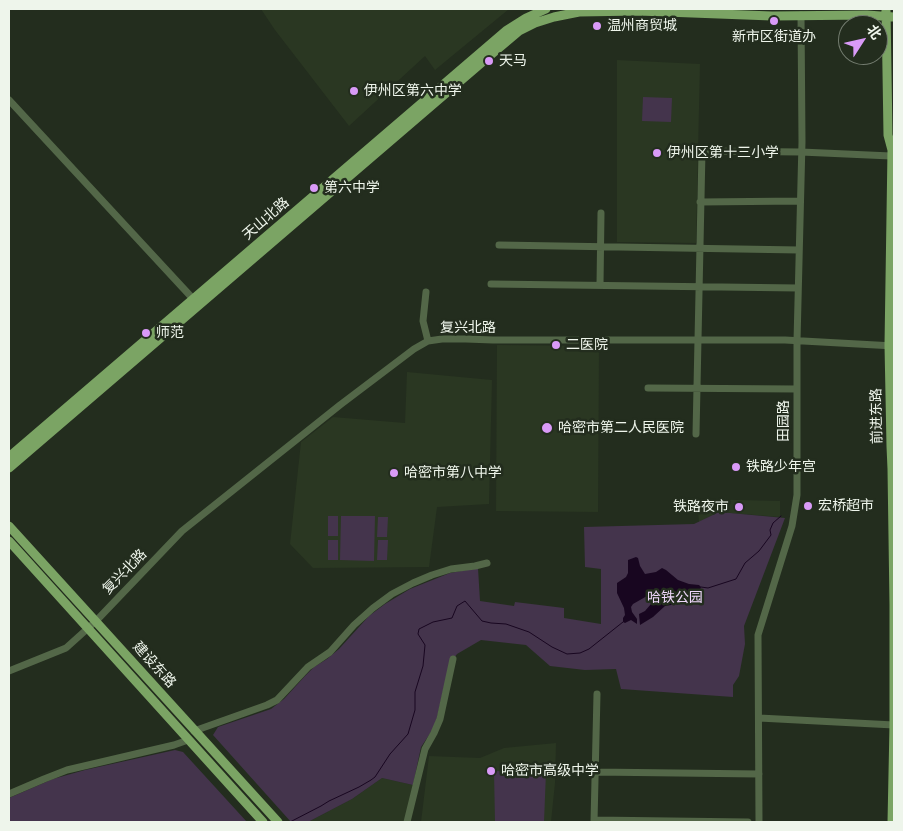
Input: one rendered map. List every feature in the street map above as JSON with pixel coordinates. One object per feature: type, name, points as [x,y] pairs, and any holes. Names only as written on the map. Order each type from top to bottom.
[{"type":"main road","name":"天山北路","points":[[9,457],[196,302],[506,30],[542,9]]},
{"type":"main road","points":[[9,468],[196,302],[519,31],[534,23],[554,16],[589,10],[772,16],[889,14]]},
{"type":"main road","name":"前进东路","points":[[889,14],[888,135],[892,153],[893,345],[891,446],[894,555],[892,822]]},
{"type":"main road","points":[[892,153],[894,140]]},
{"type":"main road","name":"建设东路","points":[[9,526],[278,822]]},
{"type":"main road","name":"建设东路","points":[[9,541],[263,822]]},
{"type":"street","name":"田园路","points":[[759,822],[758,636],[792,526],[796,503],[801,15]]},
{"type":"street","points":[[9,100],[196,302]]},
{"type":"street","points":[[696,434],[702,150],[892,153]]},
{"type":"street","points":[[700,202],[800,201]]},
{"type":"street","points":[[600,213],[600,285]]},
{"type":"street","points":[[499,246],[799,250]]},
{"type":"street","points":[[492,284],[798,288]]},
{"type":"street","points":[[426,292],[423,321],[428,341]]},
{"type":"street","name":"复兴北路","points":[[9,671],[66,648],[96,621],[182,531],[340,405],[414,349],[428,341],[442,339],[797,340],[893,345]]},
{"type":"street","points":[[648,388],[797,389]]},
{"type":"street","points":[[194,731],[268,706],[277,700],[308,667],[330,652],[366,614],[399,590],[432,575],[451,569],[487,563]]},
{"type":"street","points":[[408,822],[425,749],[440,719],[453,659]]},
{"type":"street","points":[[597,694],[594,821],[748,822]]},
{"type":"street","points":[[759,718],[894,725]]},
{"type":"street","points":[[9,794],[67,770],[188,740]]},
{"type":"street","points":[[595,772],[759,774]]},
{"type":"shaded area","name":"伊州区第六中学","points":[[261,9],[509,9],[435,70],[425,56],[349,126]]},
{"type":"shaded area","name":"伊州区第十三小学","points":[[617,60],[700,64],[696,243],[617,242]]},
{"type":"shaded area","name":"哈密市第二人民医院","points":[[497,345],[599,346],[598,512],[496,511]]},
{"type":"shaded area","name":"哈密市第八中学","points":[[407,372],[492,380],[489,504],[437,507],[429,567],[313,568],[290,544],[301,442],[333,417],[405,423]]},
{"type":"shaded area","name":"铁路夜市","points":[[697,499],[780,501],[780,517],[719,512],[699,522]]},
{"type":"shaded area","points":[[636,557],[645,574],[656,572],[662,568],[678,580],[699,585],[701,587],[700,590],[680,598],[671,605],[665,606],[640,625],[639,614],[645,611],[651,604],[651,598],[647,596],[631,607],[637,619],[637,624],[631,620],[623,622],[624,608],[617,593],[617,583],[626,577],[628,573],[628,560]]},
{"type":"shaded area","name":"哈密市高级中学","points":[[556,743],[555,783],[551,822],[421,822],[429,756],[480,758],[504,748]]},
{"type":"shaded area","points":[[382,778],[413,785],[405,822],[308,822],[352,799]]},
{"type":"green space","points":[[643,97],[672,98],[671,122],[642,121]]},
{"type":"green space","name":"哈铁公园","points":[[719,512],[785,518],[744,626],[745,644],[739,676],[733,685],[733,697],[621,689],[616,669],[585,670],[550,666],[526,645],[481,640],[457,654],[449,665],[437,718],[433,729],[421,747],[413,785],[382,778],[352,799],[308,822],[291,822],[213,735],[218,727],[271,709],[284,699],[314,667],[339,649],[369,616],[410,589],[450,573],[478,568],[480,601],[514,606],[515,602],[564,608],[564,618],[601,624],[601,569],[585,567],[584,527],[694,524]]},
{"type":"green space","points":[[328,516],[338,516],[338,536],[328,536]]},
{"type":"green space","points":[[341,516],[375,516],[374,561],[340,560]]},
{"type":"green space","points":[[378,517],[388,517],[387,537],[377,537]]},
{"type":"green space","points":[[328,540],[338,540],[338,560],[328,560]]},
{"type":"green space","points":[[378,540],[388,540],[387,560],[377,560]]},
{"type":"green space","points":[[175,750],[183,752],[247,822],[9,822],[9,798],[53,779]]},
{"type":"green space","points":[[494,771],[546,772],[544,822],[495,822]]},
{"type":"waterway","points":[[701,587],[708,588],[736,579],[745,563],[759,551],[771,535],[770,530],[773,523],[781,516]]},
{"type":"waterway","points":[[290,822],[375,777],[390,754],[408,734],[415,710],[415,692],[423,666],[425,645],[418,634],[419,629],[433,622],[452,618],[457,606],[465,601],[482,621],[506,624],[529,632],[567,654],[580,653],[589,649],[623,622]]},
{"type":"place","name":"新市区街道办","points":[[774,21]]},
{"type":"place","name":"温州商贸城","points":[[597,26]]},
{"type":"place","name":"天马","points":[[489,61]]},
{"type":"place","name":"伊州区第六中学","points":[[354,91]]},
{"type":"place","name":"伊州区第十三小学","points":[[657,153]]},
{"type":"place","name":"第六中学","points":[[314,188]]},
{"type":"place","name":"师范","points":[[146,333]]},
{"type":"place","name":"二医院","points":[[556,345]]},
{"type":"place","name":"哈密市第二人民医院","points":[[547,428]]},
{"type":"place","name":"铁路少年宫","points":[[736,467]]},
{"type":"place","name":"哈密市第八中学","points":[[394,473]]},
{"type":"place","name":"宏桥超市","points":[[808,506]]},
{"type":"place","name":"铁路夜市","points":[[739,507]]},
{"type":"place","name":"哈密市高级中学","points":[[491,771]]}]
